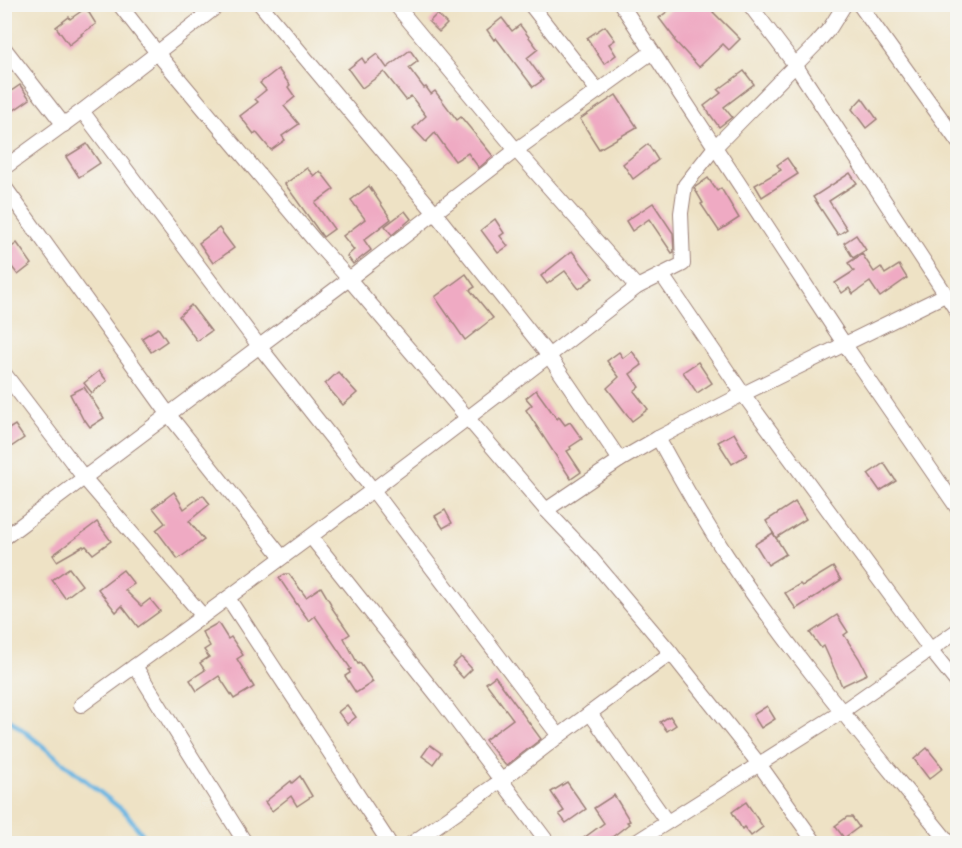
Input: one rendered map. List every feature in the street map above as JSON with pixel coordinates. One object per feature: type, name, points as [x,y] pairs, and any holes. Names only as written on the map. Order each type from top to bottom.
[{"type":"street","points":[[119,4],[314,240],[671,653],[759,764],[816,843]]},
{"type":"street","points":[[4,168],[158,54],[220,4]]},
{"type":"street","points":[[260,4],[435,213],[549,356],[620,460]]},
{"type":"street","points":[[395,4],[516,150],[637,286]]},
{"type":"street","points":[[530,4],[598,91]]},
{"type":"street","points":[[621,4],[845,345],[957,509]]},
{"type":"street","points":[[749,4],[796,66],[957,313]]},
{"type":"street","points":[[81,705],[311,537],[637,286],[683,264],[681,213],[685,185],[715,147],[796,66],[830,28],[845,4]]},
{"type":"street","points":[[859,4],[957,142]]},
{"type":"street","points":[[4,48],[64,125]]},
{"type":"street","points":[[4,538],[349,279],[516,150],[652,52]]},
{"type":"street","points":[[82,111],[259,346],[373,490],[560,736]]},
{"type":"street","points":[[4,186],[169,415],[282,557]]},
{"type":"street","points":[[662,275],[743,394],[957,684]]},
{"type":"street","points":[[546,510],[620,460],[658,438],[945,295]]},
{"type":"street","points":[[4,372],[85,478],[203,616]]},
{"type":"street","points":[[658,438],[700,514],[783,635],[950,843]]},
{"type":"street","points":[[311,537],[440,699],[549,843]]},
{"type":"street","points":[[228,598],[390,843]]},
{"type":"street","points":[[633,843],[843,711],[957,630]]},
{"type":"street","points":[[411,843],[502,780],[671,653]]},
{"type":"street","points":[[135,666],[246,843]]},
{"type":"street","points":[[590,713],[667,822]]},
{"type":"building","points":[[677,4],[723,4],[713,12],[740,39],[729,50],[723,44],[699,67],[674,40],[659,18]]},
{"type":"building","points":[[86,8],[96,24],[69,45],[56,27]]},
{"type":"building","points":[[437,14],[447,24],[439,32],[429,22]]},
{"type":"building","points":[[502,18],[512,31],[520,25],[538,49],[527,58],[543,80],[533,87],[496,38],[494,40],[487,30]]},
{"type":"building","points":[[605,26],[615,40],[609,44],[616,55],[604,64],[587,38]]},
{"type":"building","points":[[410,50],[418,61],[409,68],[424,88],[426,87],[431,94],[435,91],[457,120],[461,117],[493,156],[479,168],[468,153],[455,161],[435,133],[426,142],[413,128],[426,116],[411,96],[406,100],[384,72],[362,88],[348,69],[362,58],[365,63],[377,54],[387,68]]},
{"type":"building","points":[[278,69],[290,85],[288,87],[295,97],[284,106],[299,124],[282,136],[285,140],[271,150],[240,116],[258,102],[255,99],[266,90],[260,83]]},
{"type":"building","points":[[744,71],[754,84],[724,107],[732,117],[719,127],[704,106],[721,93],[718,90]]},
{"type":"building","points":[[20,85],[30,99],[4,117],[4,96]]},
{"type":"building","points":[[616,95],[637,127],[599,149],[580,119]]},
{"type":"building","points":[[862,98],[877,119],[866,128],[852,109]]},
{"type":"building","points":[[87,144],[100,163],[79,177],[66,157]]},
{"type":"building","points":[[648,144],[658,160],[633,179],[623,164]]},
{"type":"building","points":[[787,158],[798,174],[762,197],[755,185],[781,170],[777,165]]},
{"type":"building","points":[[307,168],[314,176],[320,171],[334,189],[315,203],[334,229],[323,237],[285,184]]},
{"type":"building","points":[[850,173],[857,183],[829,201],[847,229],[838,235],[813,197]]},
{"type":"building","points":[[708,178],[717,191],[721,188],[739,218],[719,231],[701,204],[703,203],[694,188]]},
{"type":"building","points":[[369,186],[391,219],[364,240],[371,250],[353,264],[347,256],[354,250],[343,236],[365,219],[351,200]]},
{"type":"building","points":[[653,203],[673,233],[674,252],[672,253],[649,219],[632,231],[626,221]]},
{"type":"building","points":[[405,211],[411,219],[392,235],[385,226]]},
{"type":"building","points":[[495,219],[504,233],[500,236],[508,246],[498,253],[481,230]]},
{"type":"building","points":[[219,228],[234,248],[213,263],[199,243]]},
{"type":"building","points":[[856,235],[866,250],[853,258],[844,243]]},
{"type":"building","points":[[17,243],[32,264],[18,275],[12,267],[4,273],[4,253]]},
{"type":"building","points":[[572,251],[593,278],[579,289],[565,271],[547,284],[541,276]]},
{"type":"building","points":[[862,254],[874,272],[881,267],[885,274],[899,265],[907,278],[880,297],[870,282],[853,294],[849,288],[842,293],[835,283],[854,271],[848,263]]},
{"type":"building","points":[[466,274],[475,287],[470,290],[493,318],[465,340],[435,297]]},
{"type":"building","points":[[191,305],[211,331],[197,341],[179,316]]},
{"type":"building","points":[[158,328],[167,341],[151,352],[142,338]]},
{"type":"building","points":[[632,351],[642,365],[630,374],[639,387],[634,391],[648,409],[632,421],[607,388],[619,377],[607,361],[619,352],[623,358]]},
{"type":"building","points":[[698,362],[712,383],[697,393],[683,372]]},
{"type":"building","points":[[99,371],[107,381],[92,393],[84,383]]},
{"type":"building","points":[[338,372],[357,393],[343,405],[325,384]]},
{"type":"building","points":[[84,387],[104,418],[90,427],[84,421],[70,394]]},
{"type":"building","points":[[536,390],[557,419],[559,417],[565,425],[570,422],[582,439],[567,451],[581,472],[571,479],[526,410],[532,405],[526,398]]},
{"type":"building","points":[[15,425],[24,438],[11,447],[4,437],[4,432]]},
{"type":"building","points":[[734,433],[747,455],[732,464],[718,442]]},
{"type":"building","points":[[884,463],[896,481],[880,491],[868,474]]},
{"type":"building","points":[[174,492],[184,509],[203,495],[210,504],[189,521],[204,540],[178,559],[156,530],[165,523],[153,508]]},
{"type":"building","points":[[795,502],[806,519],[776,538],[766,521]]},
{"type":"building","points":[[445,510],[452,523],[443,528],[435,516]]},
{"type":"building","points":[[97,522],[111,541],[93,554],[86,546],[83,546],[57,561],[53,555]]},
{"type":"building","points":[[773,533],[786,554],[768,565],[755,544]]},
{"type":"building","points":[[833,567],[841,580],[796,609],[785,593],[800,584],[802,586]]},
{"type":"building","points":[[69,568],[82,585],[65,598],[52,580]]},
{"type":"building","points":[[123,570],[134,584],[125,590],[141,606],[150,599],[160,611],[138,627],[122,606],[116,612],[98,589]]},
{"type":"building","points":[[289,574],[306,597],[321,587],[350,634],[344,638],[358,664],[360,663],[373,682],[356,693],[345,676],[350,673],[351,669],[315,616],[309,621],[296,603],[279,578]]},
{"type":"building","points":[[837,615],[848,632],[844,635],[867,674],[842,686],[824,646],[821,648],[810,633]]},
{"type":"building","points":[[218,623],[228,639],[231,637],[243,655],[237,659],[254,687],[234,699],[219,676],[197,691],[190,680],[205,670],[200,663],[209,657],[204,650],[210,646],[202,632]]},
{"type":"building","points":[[461,657],[472,669],[463,678],[452,666]]},
{"type":"building","points":[[495,676],[541,739],[506,766],[485,740],[513,719],[486,683]]},
{"type":"building","points":[[347,705],[356,717],[347,724],[338,712]]},
{"type":"building","points":[[767,706],[775,719],[761,728],[753,715]]},
{"type":"building","points":[[670,716],[676,725],[667,731],[660,722]]},
{"type":"building","points":[[430,745],[441,753],[433,764],[422,756]]},
{"type":"building","points":[[927,748],[943,768],[929,779],[914,759]]},
{"type":"building","points":[[300,776],[312,796],[297,806],[291,796],[272,811],[265,802]]},
{"type":"building","points":[[567,782],[586,809],[566,823],[559,814],[564,811],[551,792]]},
{"type":"building","points":[[614,795],[630,821],[611,838],[616,843],[577,843],[604,823],[594,808]]},
{"type":"building","points":[[746,802],[763,827],[751,836],[744,827],[742,829],[732,812]]},
{"type":"building","points":[[847,817],[852,817],[859,827],[844,838],[835,826]]},
{"type":"waterway","points":[[4,715],[126,813],[150,844]]}]
